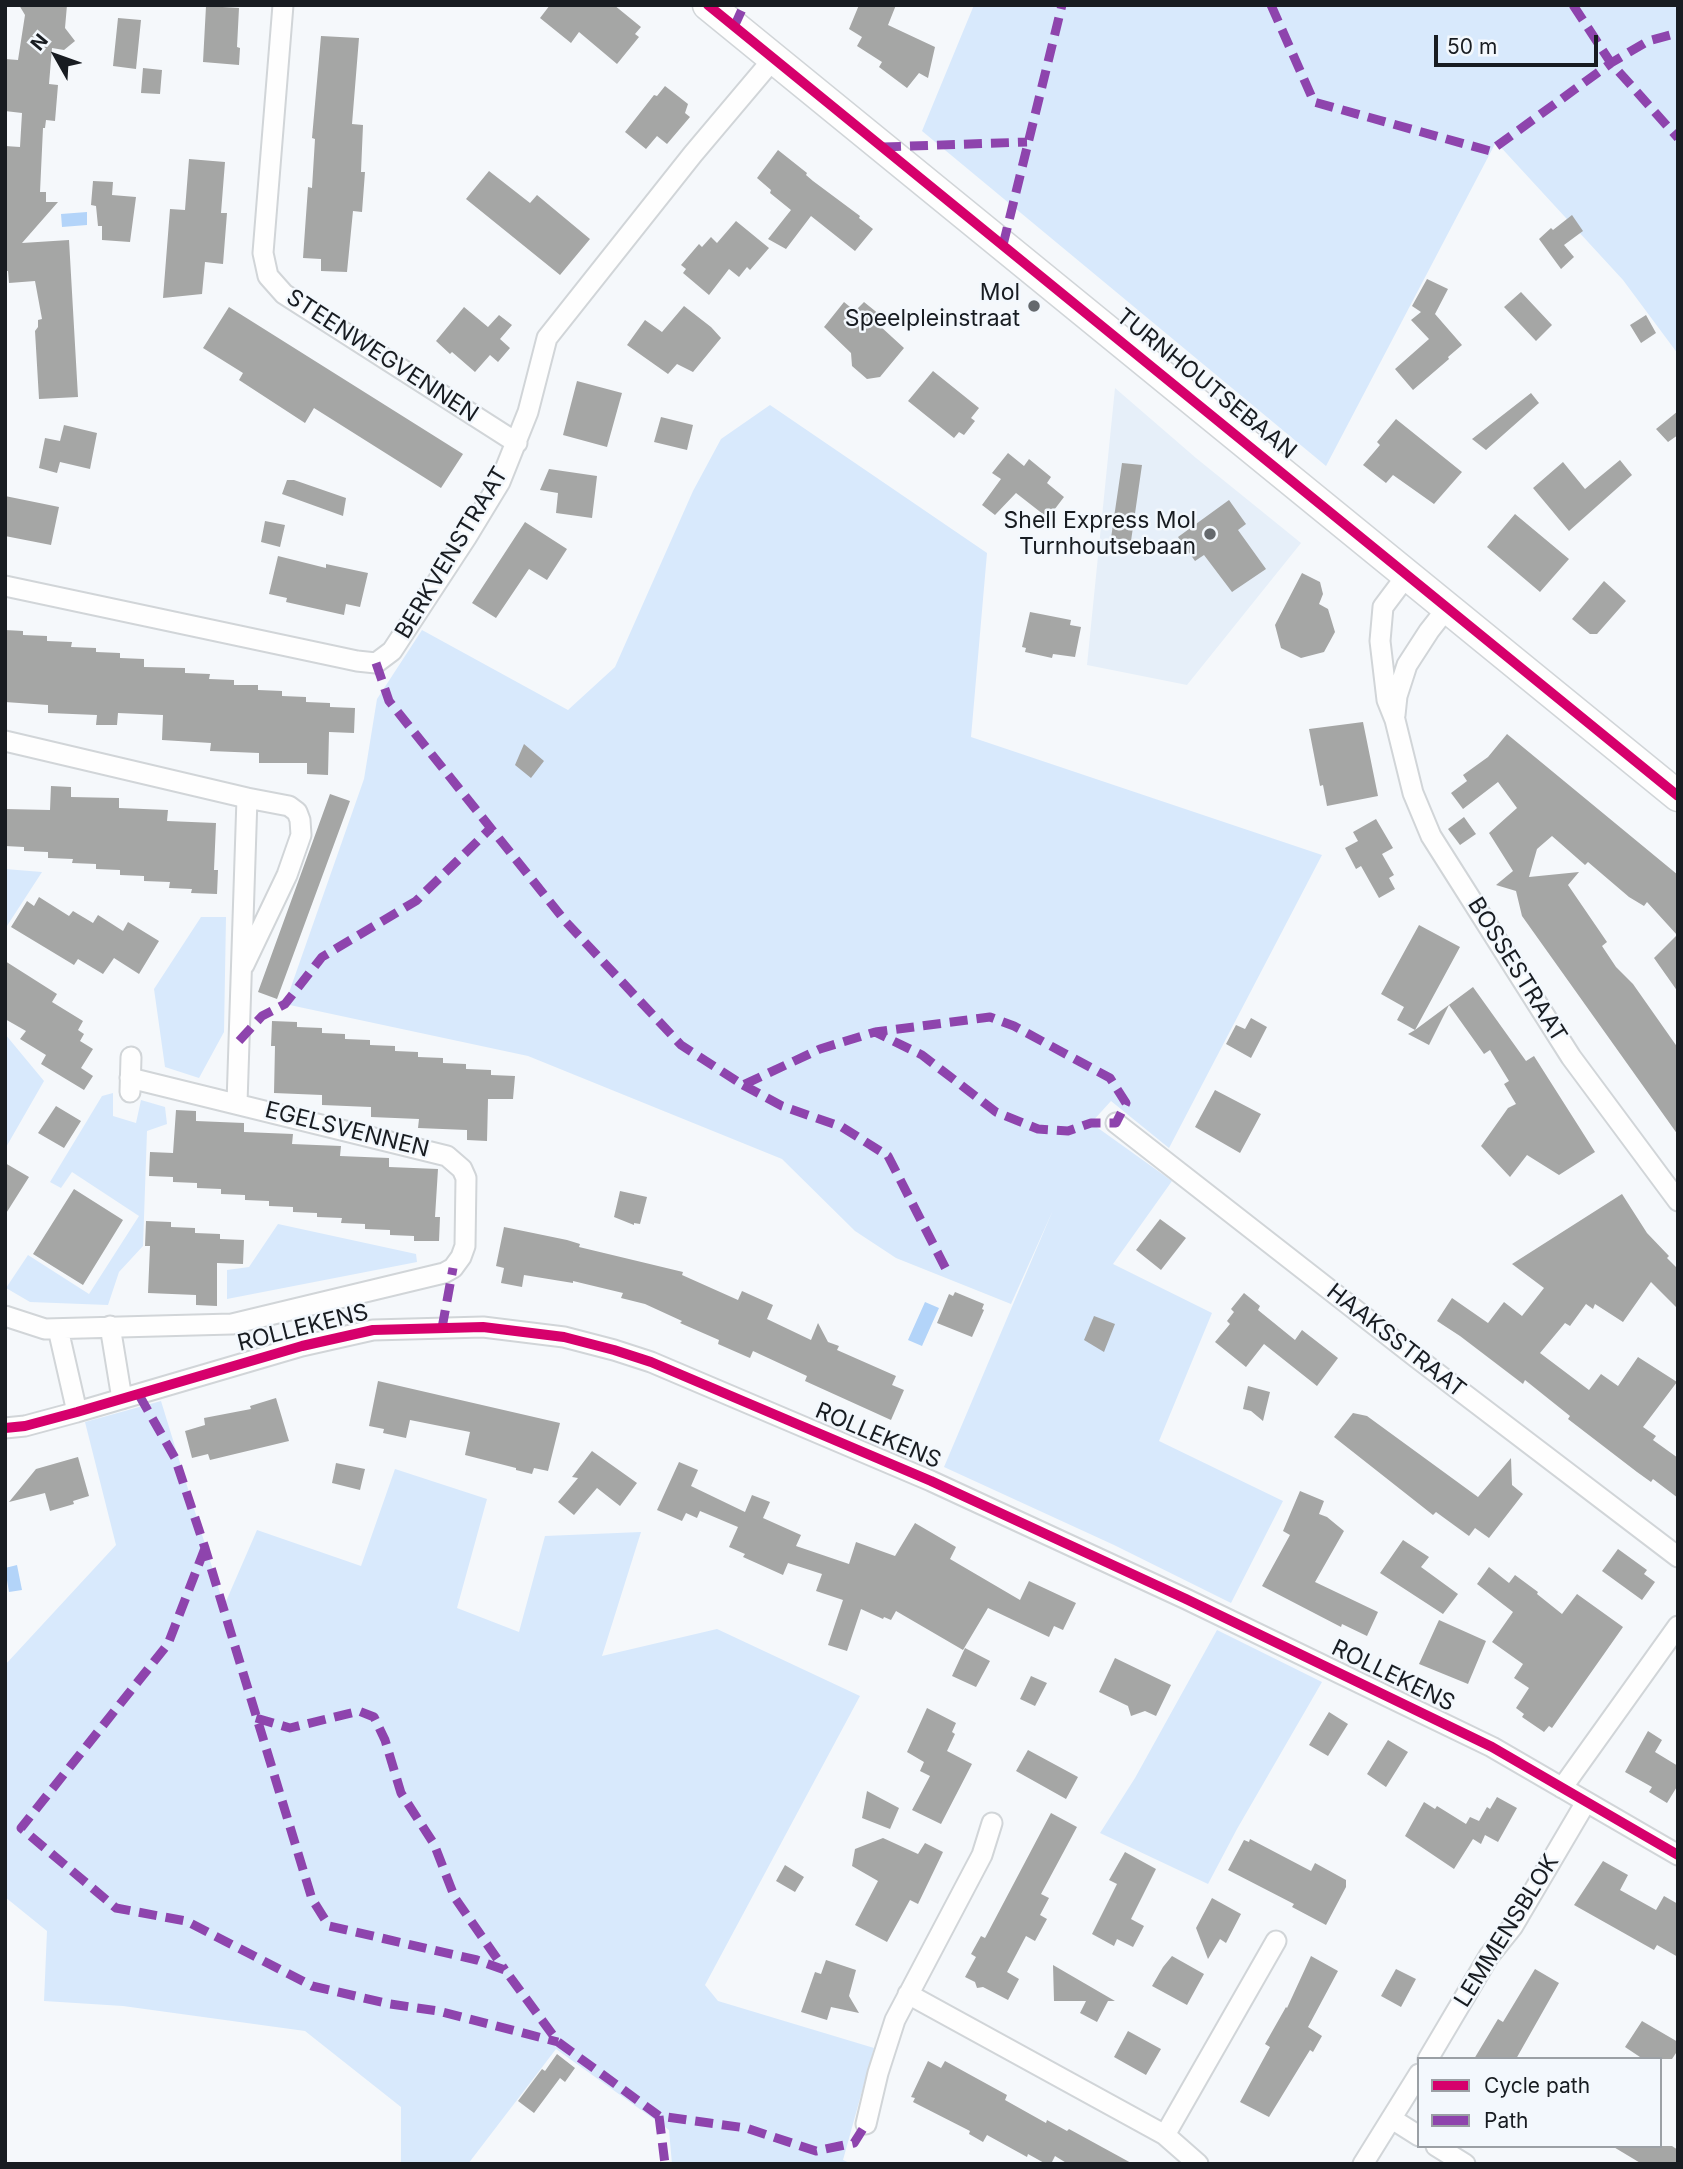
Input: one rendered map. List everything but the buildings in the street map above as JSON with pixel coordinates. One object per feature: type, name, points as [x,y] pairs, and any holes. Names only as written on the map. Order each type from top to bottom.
[{"type":"main road","name":"TURNHOUTSEBAAN","points":[[708,5],[1678,796]]},
{"type":"street","name":"STEENWEGVENNEN","points":[[283,5],[263,253],[268,276],[284,294],[517,443]]},
{"type":"street","name":"BERKVENSTRAAT","points":[[5,586],[376,663],[392,651],[500,482],[528,412],[547,338],[693,154],[774,58]]},
{"type":"street","name":"BOSSESTRAAT","points":[[1408,575],[1383,607],[1380,641],[1387,701],[1395,720],[1413,793],[1431,836],[1571,1057],[1678,1201]]},
{"type":"street","name":"BOSSESTRAAT","points":[[1395,720],[1397,696],[1407,665],[1447,608]]},
{"type":"street","name":"EGELSVENNEN","points":[[5,741],[289,806],[297,812],[301,835],[287,875],[240,972]]},
{"type":"street","name":"EGELSVENNEN","points":[[237,1103],[247,798]]},
{"type":"street","name":"EGELSVENNEN","points":[[5,1316],[45,1329],[232,1324],[444,1273],[453,1268],[461,1257],[465,1246],[466,1178],[456,1161],[447,1156],[237,1103],[130,1085],[131,1057]]},
{"type":"street","name":"HAAKSSTRAAT","points":[[1116,1123],[1678,1557]]},
{"type":"street","points":[[110,1326],[122,1399]]},
{"type":"street","name":"ROLLEKENS","points":[[5,1428],[77,1412],[302,1346],[373,1330],[483,1326],[564,1337],[651,1362],[931,1481],[1186,1599],[1492,1748],[1678,1856]]},
{"type":"street","points":[[58,1329],[77,1412]]},
{"type":"street","points":[[1562,1788],[1678,1626]]},
{"type":"street","name":"LEMMENSBLOK","points":[[1429,2057],[1489,1956],[1513,1926],[1586,1802]]},
{"type":"street","points":[[866,2124],[878,2073],[895,2020],[982,1855],[992,1823]]},
{"type":"street","points":[[1165,2135],[1276,1941]]},
{"type":"street","points":[[908,1994],[1165,2135],[1198,2164]]},
{"type":"street","points":[[1363,2164],[1417,2077]]},
{"type":"street","points":[[1392,2119],[1417,2135]]},
{"type":"street","points":[[1439,2148],[1465,2164]]},
{"type":"shaded area","points":[[974,5],[1678,5],[1678,354],[1623,280],[1496,142],[1326,466],[922,131]]},
{"type":"shaded area","points":[[1115,388],[1301,543],[1187,685],[1087,665]]},
{"type":"shaded area","points":[[770,405],[987,553],[971,737],[1322,855],[1169,1148],[1111,1101],[1091,1123],[1172,1181],[1113,1264],[1212,1313],[1159,1441],[1283,1501],[1231,1603],[1114,1545],[944,1467],[1053,1210],[1011,1304],[896,1258],[855,1231],[782,1159],[528,1056],[285,1004],[364,779],[377,699],[422,630],[568,710],[615,667],[693,491],[721,439]]},
{"type":"shaded area","points":[[5,869],[42,872],[5,929]]},
{"type":"shaded area","points":[[201,917],[226,917],[224,1032],[199,1078],[165,1067],[154,989]]},
{"type":"shaded area","points":[[5,1034],[44,1081],[5,1149]]},
{"type":"shaded area","points":[[113,1093],[113,1116],[136,1123],[141,1100],[165,1107],[167,1124],[147,1131],[143,1246],[119,1272],[108,1305],[30,1302],[6,1288],[28,1255],[89,1294],[139,1216],[72,1172],[61,1188],[50,1182],[102,1096]]},
{"type":"shaded area","points":[[278,1224],[416,1254],[417,1262],[227,1299],[227,1270],[249,1267]]},
{"type":"shaded area","points":[[161,1401],[224,1606],[257,1530],[361,1566],[395,1469],[487,1499],[457,1608],[519,1632],[545,1536],[641,1532],[602,1656],[717,1629],[860,1696],[705,1985],[718,2001],[874,2048],[843,2160],[852,2164],[672,2164],[669,2130],[556,2049],[468,2164],[401,2164],[401,2107],[305,2031],[123,2006],[44,2001],[47,1931],[5,1897],[5,1665],[116,1545],[85,1422]]},
{"type":"shaded area","points":[[1217,1630],[1322,1682],[1208,1884],[1100,1833],[1135,1778]]},
{"type":"water","points":[[87,212],[87,225],[62,227],[61,214]]},
{"type":"water","points":[[925,1302],[939,1308],[922,1346],[908,1340]]},
{"type":"water","points":[[17,1565],[22,1590],[9,1592],[5,1568]]},
{"type":"marked path","points":[[734,27],[744,5]]},
{"type":"marked path","points":[[1003,245],[1062,5]]},
{"type":"marked path","points":[[1271,5],[1314,102],[1490,151],[1611,63],[1648,41],[1678,33]]},
{"type":"marked path","points":[[1573,5],[1611,63],[1678,138]]},
{"type":"marked path","points":[[883,147],[1027,142]]},
{"type":"marked path","points":[[376,663],[389,701],[566,922],[681,1045],[743,1085],[820,1049],[875,1032],[922,1055],[996,1112],[1038,1129],[1068,1131],[1091,1123],[1116,1123],[1126,1103],[1110,1078],[1014,1026],[990,1017],[875,1032]]},
{"type":"marked path","points":[[239,1041],[262,1016],[285,1004],[322,957],[416,901],[491,828]]},
{"type":"marked path","points":[[743,1085],[782,1106],[842,1127],[888,1156],[948,1273]]},
{"type":"marked path","points":[[442,1328],[453,1268]]},
{"type":"marked path","points":[[139,1395],[175,1458],[312,1899],[329,1926],[477,1960],[505,1970],[558,2042],[659,2116],[746,2128],[816,2151],[854,2143],[866,2124]]},
{"type":"marked path","points":[[205,1548],[168,1644],[21,1828],[116,1908],[186,1921],[312,1986],[390,2004],[438,2011],[558,2042]]},
{"type":"marked path","points":[[256,1718],[290,1728],[359,1711],[374,1717],[385,1740],[401,1793],[434,1844],[455,1898],[505,1970]]},
{"type":"marked path","points":[[659,2116],[665,2164]]},
{"type":"cycle path","points":[[708,5],[1678,796]]},
{"type":"cycle path","points":[[5,1428],[25,1426],[302,1346],[373,1330],[483,1327],[564,1337],[651,1362],[931,1481],[1186,1599],[1492,1747],[1678,1855]]},
{"type":"place","name":"Mol Speelpleinstraat","points":[[1034,306]]},
{"type":"place","name":"Shell Express Mol Turnhoutsebaan","points":[[1210,534]]}]
